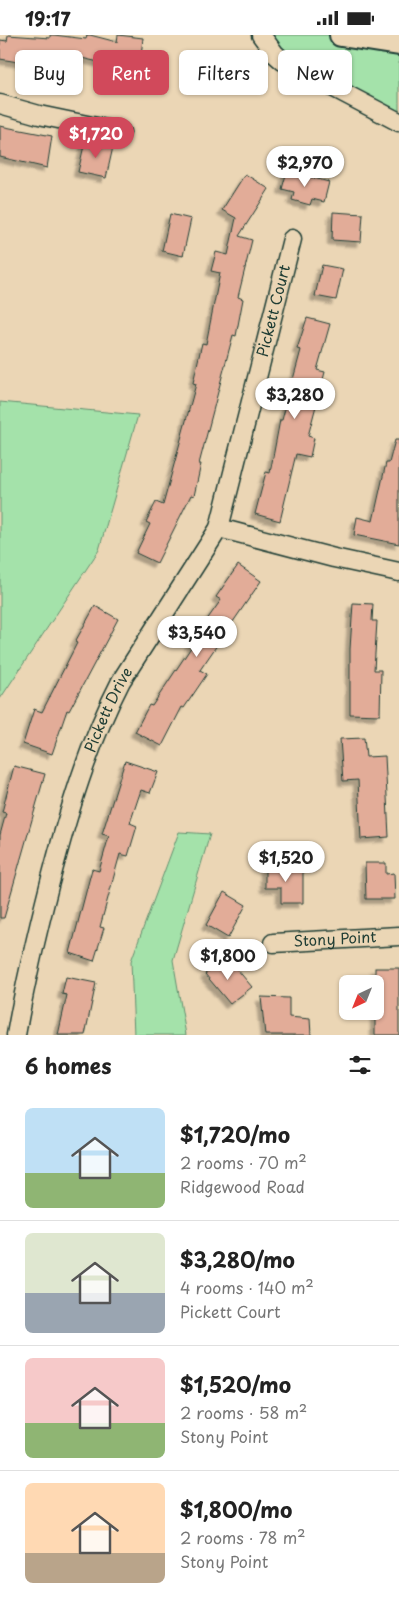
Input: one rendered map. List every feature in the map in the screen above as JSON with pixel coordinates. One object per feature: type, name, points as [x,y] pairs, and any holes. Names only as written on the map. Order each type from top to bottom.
[{"type":"street","points":[[261,35],[275,54],[283,61],[399,122]]},
{"type":"street","points":[[342,35],[399,44]]},
{"type":"street","points":[[0,104],[38,115],[121,132]]},
{"type":"street","name":"Pickett Court","points":[[219,528],[292,239]]},
{"type":"street","points":[[219,528],[334,558],[399,572]]},
{"type":"street","name":"Pickett Drive","points":[[16,1035],[26,979],[82,769],[121,681],[219,528]]},
{"type":"street","name":"Stony Point","points":[[273,943],[399,936]]},
{"type":"green space","points":[[261,35],[399,35],[399,122],[348,95],[352,95],[352,50],[278,50],[278,55]]},
{"type":"green space","points":[[0,402],[138,415],[99,550],[0,699]]},
{"type":"green space","points":[[179,832],[210,834],[173,960],[186,1035],[134,1035],[131,961]]},
{"type":"building","points":[[8,35],[50,38],[50,35],[54,35],[86,39],[87,35],[90,35],[117,42],[118,35],[143,38],[142,50],[93,50],[93,61],[83,58],[83,50],[15,50],[15,62],[0,59],[0,40],[7,41]]},
{"type":"building","points":[[0,126],[52,136],[47,168],[0,157]]},
{"type":"building","points":[[85,141],[113,147],[106,178],[78,172]]},
{"type":"building","points":[[287,171],[329,182],[324,202],[312,199],[310,205],[292,200],[294,192],[282,189]]},
{"type":"building","points":[[245,174],[269,189],[239,236],[252,240],[238,297],[243,299],[236,336],[233,335],[199,464],[201,464],[194,496],[191,495],[157,563],[136,553],[150,524],[146,522],[156,502],[163,505],[196,384],[193,383],[202,343],[206,344],[220,273],[211,271],[216,252],[228,255],[236,218],[222,210]]},
{"type":"building","points":[[333,212],[363,214],[361,242],[332,240]]},
{"type":"building","points":[[170,214],[191,219],[183,256],[162,251]]},
{"type":"building","points":[[322,265],[343,269],[336,300],[315,296]]},
{"type":"building","points":[[307,318],[330,324],[317,370],[325,372],[308,436],[314,438],[310,457],[296,454],[280,521],[255,514],[266,472],[270,473],[280,420],[282,420],[301,350],[297,349]]},
{"type":"building","points":[[395,440],[399,440],[399,544],[354,535],[357,517],[373,521],[386,463],[389,463]]},
{"type":"building","points":[[238,565],[261,581],[200,670],[207,674],[184,708],[182,707],[162,746],[135,732],[149,705],[152,706],[192,646],[189,645],[221,600],[216,597]]},
{"type":"building","points":[[353,603],[373,604],[372,621],[377,621],[374,670],[381,670],[380,715],[350,714],[350,649]]},
{"type":"building","points":[[95,606],[118,619],[69,711],[67,710],[52,754],[23,744],[34,709],[42,712],[77,643],[75,642]]},
{"type":"building","points":[[364,738],[366,757],[385,756],[389,837],[361,839],[358,780],[343,781],[340,739]]},
{"type":"building","points":[[125,761],[158,772],[150,793],[141,790],[130,823],[137,826],[128,856],[120,854],[100,927],[104,928],[94,961],[70,953],[92,869],[99,871],[109,836],[102,834]]},
{"type":"building","points":[[14,766],[45,774],[4,918],[0,918],[0,835],[6,813],[2,812]]},
{"type":"building","points":[[365,863],[386,863],[386,874],[394,873],[395,899],[366,899]]},
{"type":"building","points":[[265,867],[303,867],[303,903],[281,903],[281,888],[265,888]]},
{"type":"building","points":[[224,892],[246,905],[228,938],[206,925]]},
{"type":"building","points":[[227,957],[252,987],[230,1004],[205,974]]},
{"type":"building","points":[[375,968],[399,968],[399,1035],[375,1035],[375,1020],[384,1020],[384,975],[375,975]]},
{"type":"building","points":[[66,977],[96,983],[85,1035],[58,1035],[67,995],[62,994]]},
{"type":"building","points":[[261,997],[289,998],[289,1017],[310,1019],[311,1035],[265,1035]]}]
